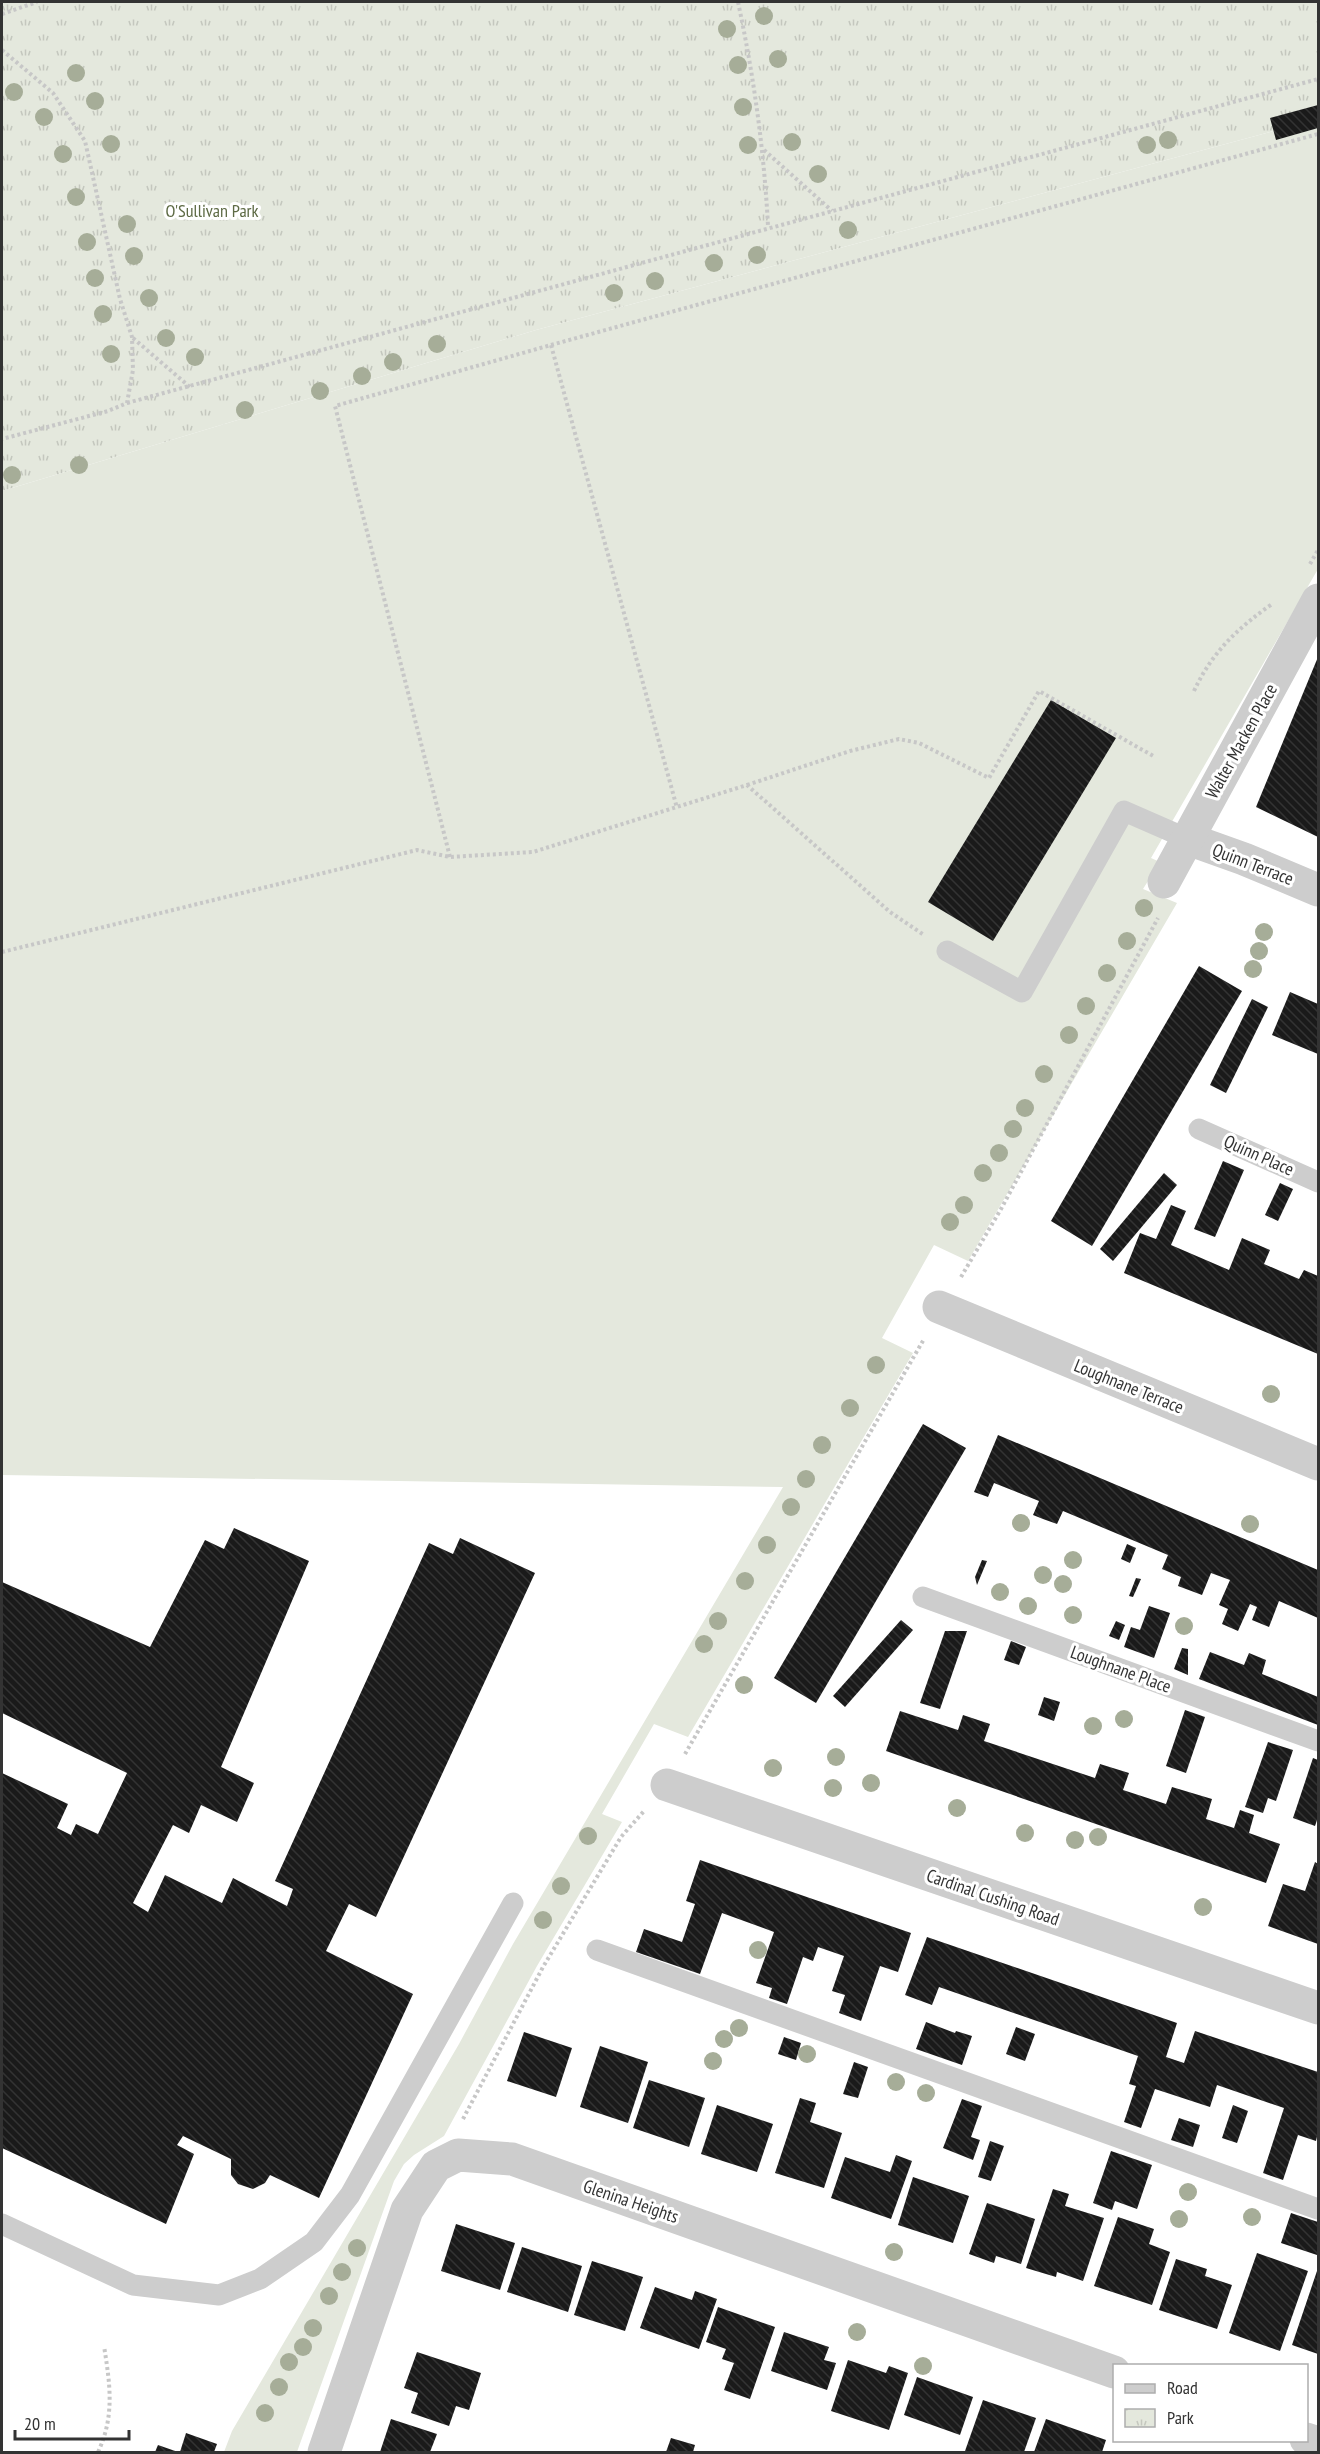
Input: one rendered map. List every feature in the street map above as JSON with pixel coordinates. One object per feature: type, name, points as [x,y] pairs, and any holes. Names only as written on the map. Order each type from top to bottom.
[{"type":"street","name":"Walter Macken Place","points":[[1164,882],[1318,600]]},
{"type":"street","name":"Quinn Terrace","points":[[1188,839],[1318,890]]},
{"type":"street","name":"Loughnane Terrace","points":[[939,1307],[1318,1464]]},
{"type":"street","name":"Cardinal Cushing Road","points":[[667,1785],[1318,2008]]},
{"type":"street","name":"Glenina Heights","points":[[458,2155],[513,2160],[1113,2372]]},
{"type":"street","points":[[324,2452],[407,2210],[436,2166],[458,2155]]},
{"type":"lane","points":[[947,951],[1022,992],[1124,811],[1188,839]]},
{"type":"lane","name":"Quinn Place","points":[[1198,1129],[1318,1182]]},
{"type":"lane","name":"Loughnane Place","points":[[923,1597],[1318,1742]]},
{"type":"lane","points":[[2,2224],[133,2285],[219,2295],[261,2279],[314,2242],[350,2195],[513,1903]]},
{"type":"lane","points":[[597,1950],[1318,2209]]},
{"type":"path","points":[[2,14],[37,2]]},
{"type":"path","points":[[738,2],[753,72],[764,150],[768,227]]},
{"type":"path","points":[[2,50],[53,93],[85,141],[120,298],[132,337],[133,370],[127,404]]},
{"type":"path","points":[[2,439],[768,227],[1318,79]]},
{"type":"path","points":[[450,857],[335,406],[1318,134]]},
{"type":"path","points":[[764,150],[833,211]]},
{"type":"path","points":[[132,337],[191,388]]},
{"type":"path","points":[[551,345],[677,808]]},
{"type":"path","points":[[1307,569],[1318,550]]},
{"type":"path","points":[[1194,691],[1218,650],[1242,625],[1278,600]]},
{"type":"path","points":[[2,952],[417,850],[450,857],[533,852],[850,751],[899,739],[919,743],[989,777],[1039,691],[1155,757]]},
{"type":"path","points":[[747,785],[890,912],[947,951]]},
{"type":"path","points":[[458,2155],[463,2120],[543,1966],[621,1837],[667,1785],[920,1348],[939,1307],[973,1261],[1164,908],[1164,882]]},
{"type":"path","points":[[98,2452],[109,2425],[112,2401],[104,2346]]},
{"type":"green space","name":"O'Sullivan Park","points":[[2,2],[1318,2],[1318,119],[536,330],[2,491]]},
{"type":"green space","points":[[1318,119],[1318,569],[1151,858],[1160,862],[1143,889],[1177,903],[968,1261],[934,1245],[882,1338],[913,1353],[688,1737],[654,1724],[602,1814],[622,1822],[537,1966],[444,2136],[404,2164],[394,2181],[297,2452],[224,2452],[232,2431],[459,2044],[513,1944],[783,1487],[2,1475],[2,491],[536,330]]},
{"type":"building","points":[[1318,105],[1318,128],[1276,140],[1270,118]]},
{"type":"building","points":[[1318,657],[1318,837],[1256,807]]},
{"type":"building","points":[[1051,700],[1116,738],[993,941],[928,902]]},
{"type":"building","points":[[1199,966],[1242,991],[1092,1246],[1051,1221]]},
{"type":"building","points":[[1290,992],[1318,1004],[1318,1054],[1272,1035]]},
{"type":"building","points":[[1252,999],[1268,1007],[1226,1093],[1210,1085]]},
{"type":"building","points":[[1223,1161],[1244,1170],[1215,1237],[1194,1229]]},
{"type":"building","points":[[1164,1173],[1177,1185],[1113,1261],[1100,1249]]},
{"type":"building","points":[[1280,1183],[1293,1189],[1278,1221],[1265,1215]]},
{"type":"building","points":[[1171,1205],[1186,1211],[1171,1245],[1229,1270],[1242,1238],[1270,1250],[1264,1264],[1299,1279],[1304,1270],[1318,1276],[1318,1354],[1124,1273],[1140,1233],[1156,1239]]},
{"type":"building","points":[[923,1424],[966,1448],[816,1703],[774,1678]]},
{"type":"building","points":[[998,1435],[1318,1570],[1318,1618],[1279,1601],[1269,1627],[1252,1620],[1257,1607],[1250,1604],[1238,1631],[1222,1624],[1228,1609],[1219,1605],[1230,1580],[1211,1573],[1202,1595],[1178,1586],[1181,1577],[1162,1569],[1168,1555],[1063,1511],[1057,1524],[1033,1515],[1039,1501],[994,1483],[988,1497],[974,1492]]},
{"type":"building","points":[[234,1528],[309,1561],[221,1767],[254,1783],[237,1822],[201,1805],[189,1833],[173,1825],[133,1903],[148,1912],[165,1875],[222,1903],[233,1878],[287,1906],[293,1889],[275,1881],[429,1543],[453,1554],[460,1538],[535,1573],[376,1917],[349,1904],[326,1951],[413,1994],[319,2198],[270,2175],[265,2183],[253,2189],[238,2184],[231,2175],[231,2159],[183,2136],[177,2145],[194,2154],[166,2224],[2,2148],[2,1773],[68,1804],[57,1828],[71,1835],[76,1824],[98,1834],[127,1773],[2,1713],[2,1582],[150,1647],[205,1540],[224,1549]]},
{"type":"building","points":[[1127,1544],[1136,1548],[1130,1563],[1121,1559]]},
{"type":"building","points":[[982,1560],[987,1561],[977,1585],[975,1577]]},
{"type":"building","points":[[1136,1578],[1141,1579],[1133,1597],[1129,1596]]},
{"type":"building","points":[[1149,1606],[1170,1613],[1154,1658],[1124,1647],[1131,1627],[1140,1630]]},
{"type":"building","points":[[901,1620],[913,1630],[845,1707],[833,1696]]},
{"type":"building","points":[[1116,1621],[1125,1625],[1119,1640],[1109,1636]]},
{"type":"building","points":[[945,1631],[967,1631],[940,1709],[920,1703]]},
{"type":"building","points":[[1011,1641],[1026,1647],[1019,1665],[1004,1660]]},
{"type":"building","points":[[1182,1648],[1188,1649],[1188,1675],[1174,1669]]},
{"type":"building","points":[[1210,1652],[1244,1665],[1249,1653],[1266,1660],[1262,1674],[1318,1697],[1318,1725],[1199,1679]]},
{"type":"building","points":[[1044,1697],[1060,1702],[1054,1721],[1038,1715]]},
{"type":"building","points":[[1185,1710],[1205,1717],[1186,1773],[1166,1766]]},
{"type":"building","points":[[900,1711],[958,1730],[963,1715],[990,1724],[984,1741],[1095,1778],[1100,1764],[1129,1773],[1123,1790],[1166,1804],[1172,1787],[1212,1799],[1206,1819],[1234,1828],[1240,1810],[1254,1815],[1249,1833],[1280,1844],[1266,1883],[886,1751]]},
{"type":"building","points":[[1268,1742],[1293,1750],[1276,1801],[1268,1798],[1263,1813],[1245,1807]]},
{"type":"building","points":[[1313,1758],[1318,1760],[1318,1817],[1315,1826],[1293,1818]]},
{"type":"building","points":[[700,1860],[911,1933],[898,1972],[880,1966],[861,2021],[839,2013],[845,1995],[832,1991],[844,1956],[818,1947],[813,1961],[803,1957],[787,2004],[769,1998],[772,1988],[756,1983],[774,1932],[722,1913],[700,1974],[636,1952],[644,1929],[682,1942],[695,1904],[686,1901]]},
{"type":"building","points":[[1315,1862],[1318,1864],[1318,1944],[1268,1926],[1283,1884],[1305,1891]]},
{"type":"building","points":[[927,1937],[1177,2023],[1166,2057],[1184,2063],[1195,2031],[1318,2072],[1316,2141],[1298,2135],[1283,2180],[1263,2173],[1284,2108],[1217,2085],[1210,2107],[1155,2089],[1141,2128],[1124,2122],[1136,2086],[1129,2084],[1138,2056],[939,1987],[932,2005],[905,1995]]},
{"type":"building","points":[[926,2022],[955,2033],[956,2031],[972,2036],[962,2065],[916,2049]]},
{"type":"building","points":[[1016,2027],[1035,2034],[1025,2061],[1006,2054]]},
{"type":"building","points":[[524,2032],[572,2048],[556,2097],[507,2081]]},
{"type":"building","points":[[784,2037],[801,2043],[796,2060],[778,2054]]},
{"type":"building","points":[[600,2046],[648,2062],[628,2123],[580,2107]]},
{"type":"building","points":[[854,2062],[868,2067],[858,2098],[843,2094]]},
{"type":"building","points":[[649,2080],[705,2098],[689,2147],[633,2128]]},
{"type":"building","points":[[800,2098],[816,2103],[810,2122],[842,2133],[824,2188],[775,2173]]},
{"type":"building","points":[[962,2099],[982,2106],[971,2137],[980,2140],[973,2160],[943,2148]]},
{"type":"building","points":[[717,2105],[773,2124],[757,2172],[701,2154]]},
{"type":"building","points":[[1233,2105],[1248,2111],[1237,2143],[1222,2138]]},
{"type":"building","points":[[1179,2118],[1200,2125],[1193,2147],[1171,2140]]},
{"type":"building","points":[[990,2141],[1004,2146],[991,2181],[978,2177]]},
{"type":"building","points":[[1111,2151],[1152,2165],[1137,2209],[1115,2201],[1112,2210],[1093,2203]]},
{"type":"building","points":[[896,2155],[912,2161],[891,2219],[831,2198],[845,2157],[890,2172]]},
{"type":"building","points":[[913,2177],[969,2196],[953,2243],[898,2225]]},
{"type":"building","points":[[1053,2189],[1069,2194],[1065,2206],[1104,2218],[1083,2281],[1057,2272],[1056,2277],[1026,2268]]},
{"type":"building","points":[[987,2203],[1035,2219],[1021,2264],[996,2256],[994,2263],[969,2254]]},
{"type":"building","points":[[1291,2213],[1318,2222],[1317,2255],[1281,2243]]},
{"type":"building","points":[[1118,2217],[1154,2229],[1149,2244],[1170,2252],[1152,2305],[1094,2286]]},
{"type":"building","points":[[456,2224],[515,2243],[500,2290],[441,2271]]},
{"type":"building","points":[[522,2247],[582,2266],[568,2312],[507,2292]]},
{"type":"building","points":[[1257,2253],[1308,2271],[1280,2351],[1229,2333]]},
{"type":"building","points":[[1176,2259],[1207,2269],[1205,2276],[1232,2285],[1217,2329],[1159,2310]]},
{"type":"building","points":[[592,2261],[643,2277],[625,2331],[574,2315]]},
{"type":"building","points":[[1318,2268],[1318,2354],[1292,2345]]},
{"type":"building","points":[[655,2287],[692,2300],[695,2291],[717,2299],[699,2349],[640,2328]]},
{"type":"building","points":[[718,2307],[775,2327],[750,2399],[724,2390],[734,2363],[722,2359],[726,2349],[706,2342]]},
{"type":"building","points":[[784,2332],[829,2347],[824,2360],[836,2363],[827,2390],[771,2371]]},
{"type":"building","points":[[417,2352],[481,2373],[469,2410],[456,2406],[449,2426],[411,2413],[418,2393],[404,2388]]},
{"type":"building","points":[[848,2360],[886,2373],[889,2366],[908,2373],[889,2430],[831,2411]]},
{"type":"building","points":[[917,2377],[973,2397],[960,2435],[904,2415]]},
{"type":"building","points":[[983,2400],[1036,2418],[1024,2452],[965,2451]]},
{"type":"building","points":[[391,2419],[437,2434],[430,2452],[380,2452]]},
{"type":"building","points":[[1046,2419],[1106,2440],[1102,2452],[1034,2452]]},
{"type":"building","points":[[186,2433],[217,2444],[214,2452],[180,2452]]},
{"type":"building","points":[[671,2438],[695,2445],[693,2452],[666,2452]]},
{"type":"building","points":[[158,2445],[178,2452],[155,2452]]}]
